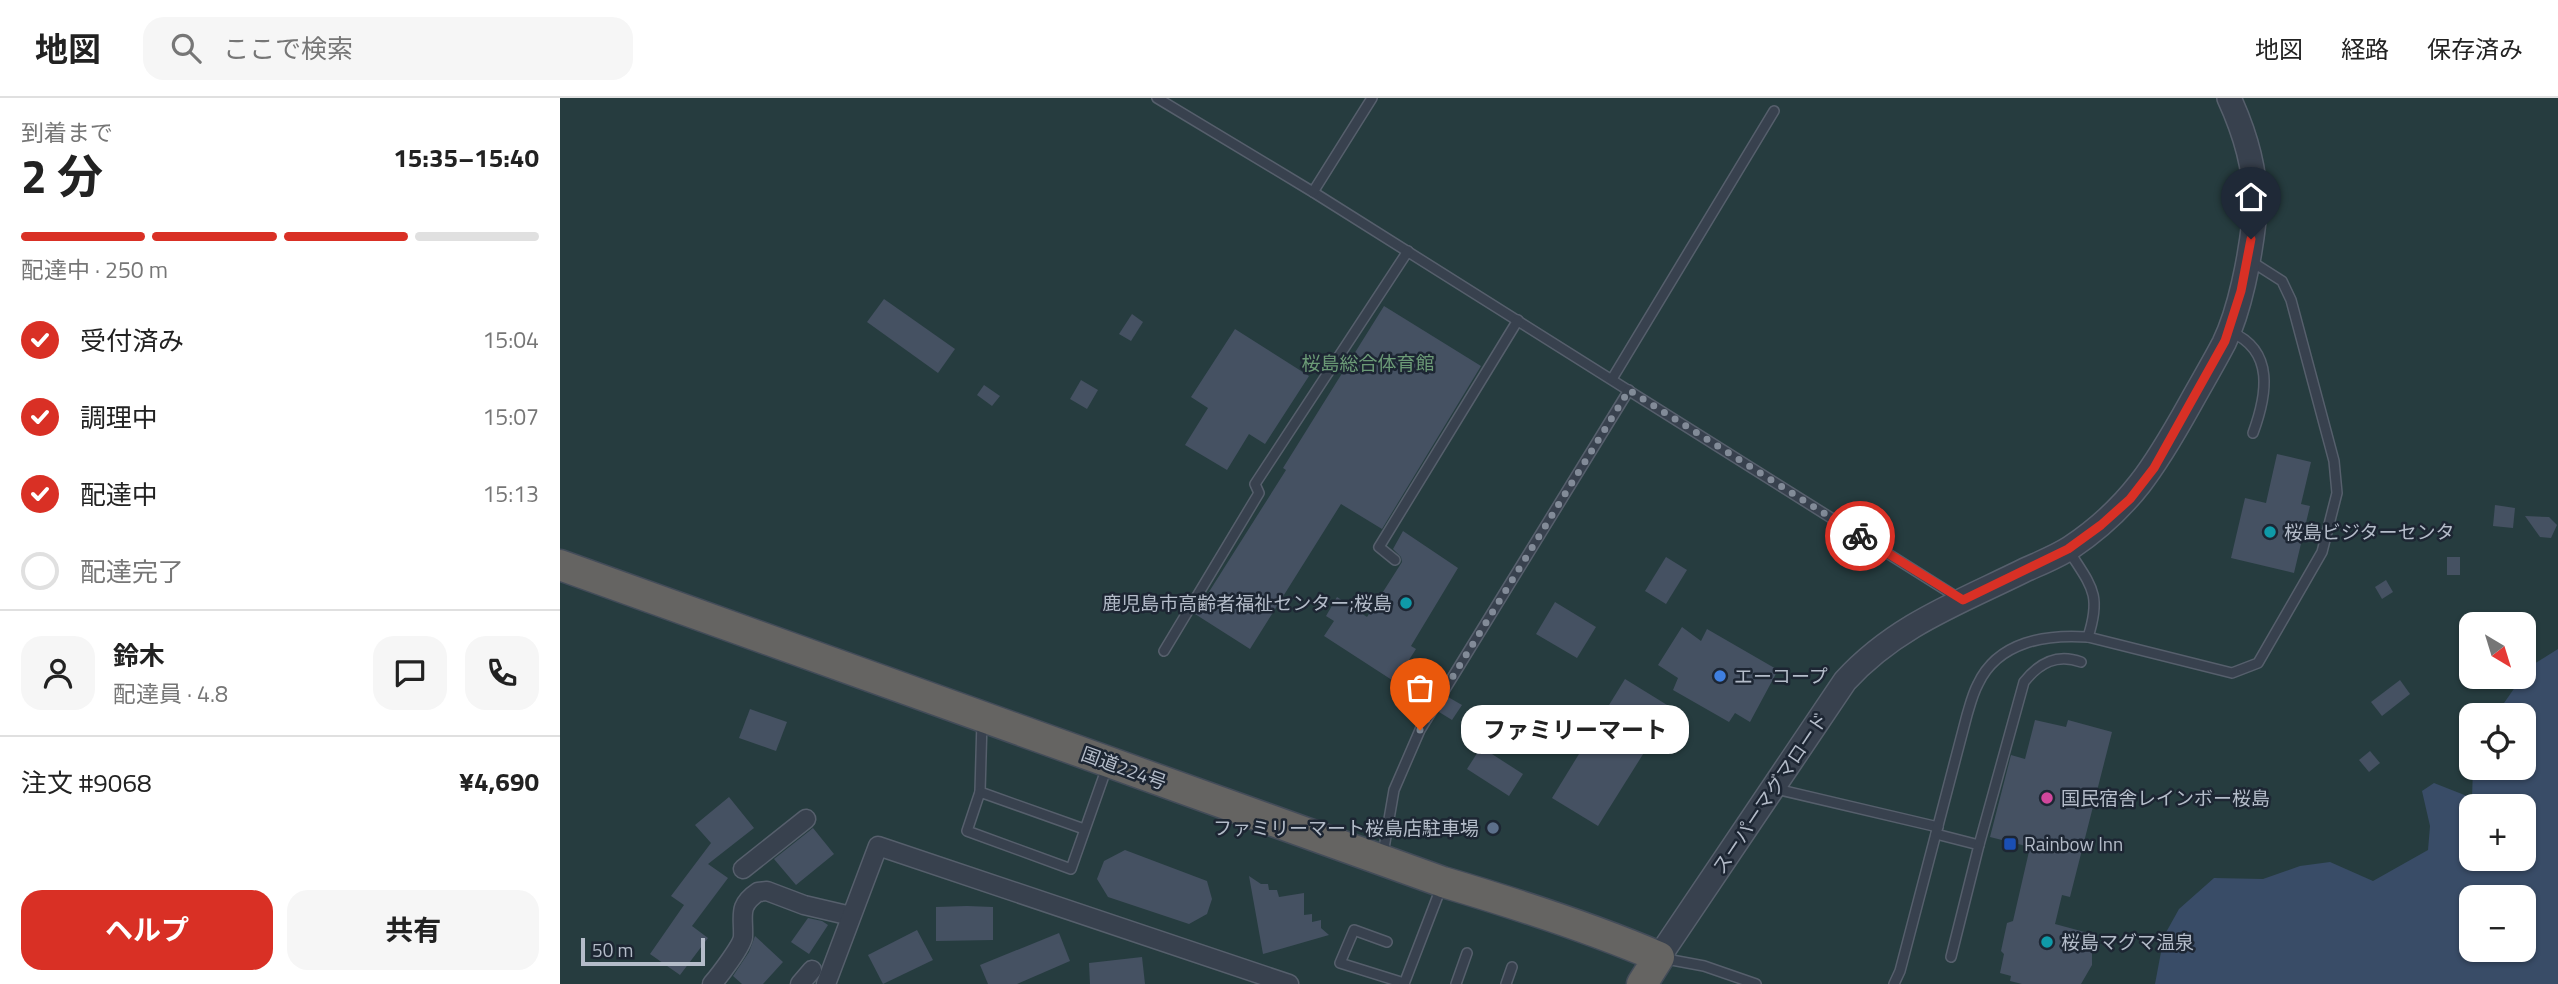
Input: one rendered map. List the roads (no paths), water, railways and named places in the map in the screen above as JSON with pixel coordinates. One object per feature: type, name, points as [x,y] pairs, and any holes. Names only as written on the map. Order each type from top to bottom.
[{"type":"highway","name":"国道224号","points":[[560,565],[1443,882],[1538,910],[1659,957]]},
{"type":"highway","points":[[1642,984],[1659,957]]},
{"type":"street","name":"スーパーマグマロード","points":[[1659,957],[1845,681],[1864,660],[1927,616],[2068,549],[2130,499],[2154,468],[2225,341],[2241,291],[2255,219],[2253,170],[2228,98]]},
{"type":"street","points":[[767,891],[746,867],[806,819]]},
{"type":"street","points":[[827,984],[878,846],[1289,984]]},
{"type":"street","points":[[719,982],[743,937],[742,917],[746,904],[758,892],[767,891],[804,905],[851,916]]},
{"type":"street","points":[[800,984],[812,970]]},
{"type":"lane","points":[[1157,98],[1408,251],[1963,600]]},
{"type":"lane","points":[[1313,192],[1372,98]]},
{"type":"lane","points":[[1612,379],[1774,111]]},
{"type":"lane","points":[[1164,651],[1259,493],[1255,484],[1408,251]]},
{"type":"lane","points":[[1894,984],[1900,971],[1978,682],[1995,661],[2019,645],[2039,637],[2065,635],[2088,637],[2232,673],[2258,663],[2322,552],[2337,493],[2334,461],[2291,300],[2282,281],[2263,267],[2247,260]]},
{"type":"lane","points":[[1395,560],[1379,547],[1518,320]]},
{"type":"lane","points":[[2228,331],[2255,348],[2261,364],[2264,388],[2262,408],[2253,433]]},
{"type":"lane","points":[[1382,860],[1394,790],[1420,730],[1629,390]]},
{"type":"lane","points":[[2068,549],[2094,594],[2096,606],[2088,637]]},
{"type":"lane","points":[[1951,957],[2024,682],[2042,664],[2057,658],[2071,658],[2081,662]]},
{"type":"lane","points":[[982,717],[980,792],[967,831],[1071,869],[1109,762]]},
{"type":"lane","points":[[1773,788],[1937,830],[1979,845]]},
{"type":"lane","points":[[980,792],[1084,830]]},
{"type":"lane","points":[[1387,942],[1354,930],[1340,963],[1404,984],[1443,882]]},
{"type":"lane","points":[[1456,984],[1467,953]]},
{"type":"lane","points":[[1659,957],[1704,966],[1756,984]]},
{"type":"lane","points":[[1506,984],[1512,967]]},
{"type":"water","points":[[2558,649],[2558,984],[2155,984],[2164,936],[2179,909],[2214,878],[2263,879],[2300,866],[2330,862],[2373,881],[2428,850],[2430,826],[2422,791],[2434,783],[2462,794],[2459,794],[2459,871],[2536,871],[2536,794],[2472,794],[2473,780],[2536,780],[2536,703],[2504,703],[2513,690],[2536,690],[2536,663]]},
{"type":"place","name":"桜島ビジターセンタ","points":[[2270,532]]},
{"type":"place","name":"鹿児島市高齢者福祉センター;桜島","points":[[1406,603]]},
{"type":"place","name":"エーコープ","points":[[1720,676]]},
{"type":"place","name":"ファミリーマート","points":[[1420,730]]},
{"type":"place","name":"国民宿舎レインボー桜島","points":[[2047,798]]},
{"type":"place","name":"ファミリーマート桜島店駐車場","points":[[1493,828]]},
{"type":"place","name":"Rainbow Inn","points":[[2010,844]]},
{"type":"place","name":"桜島マグマ温泉","points":[[2047,942]]},
{"type":"park label","name":"桜島総合体育館","points":[[1368,363]]}]
